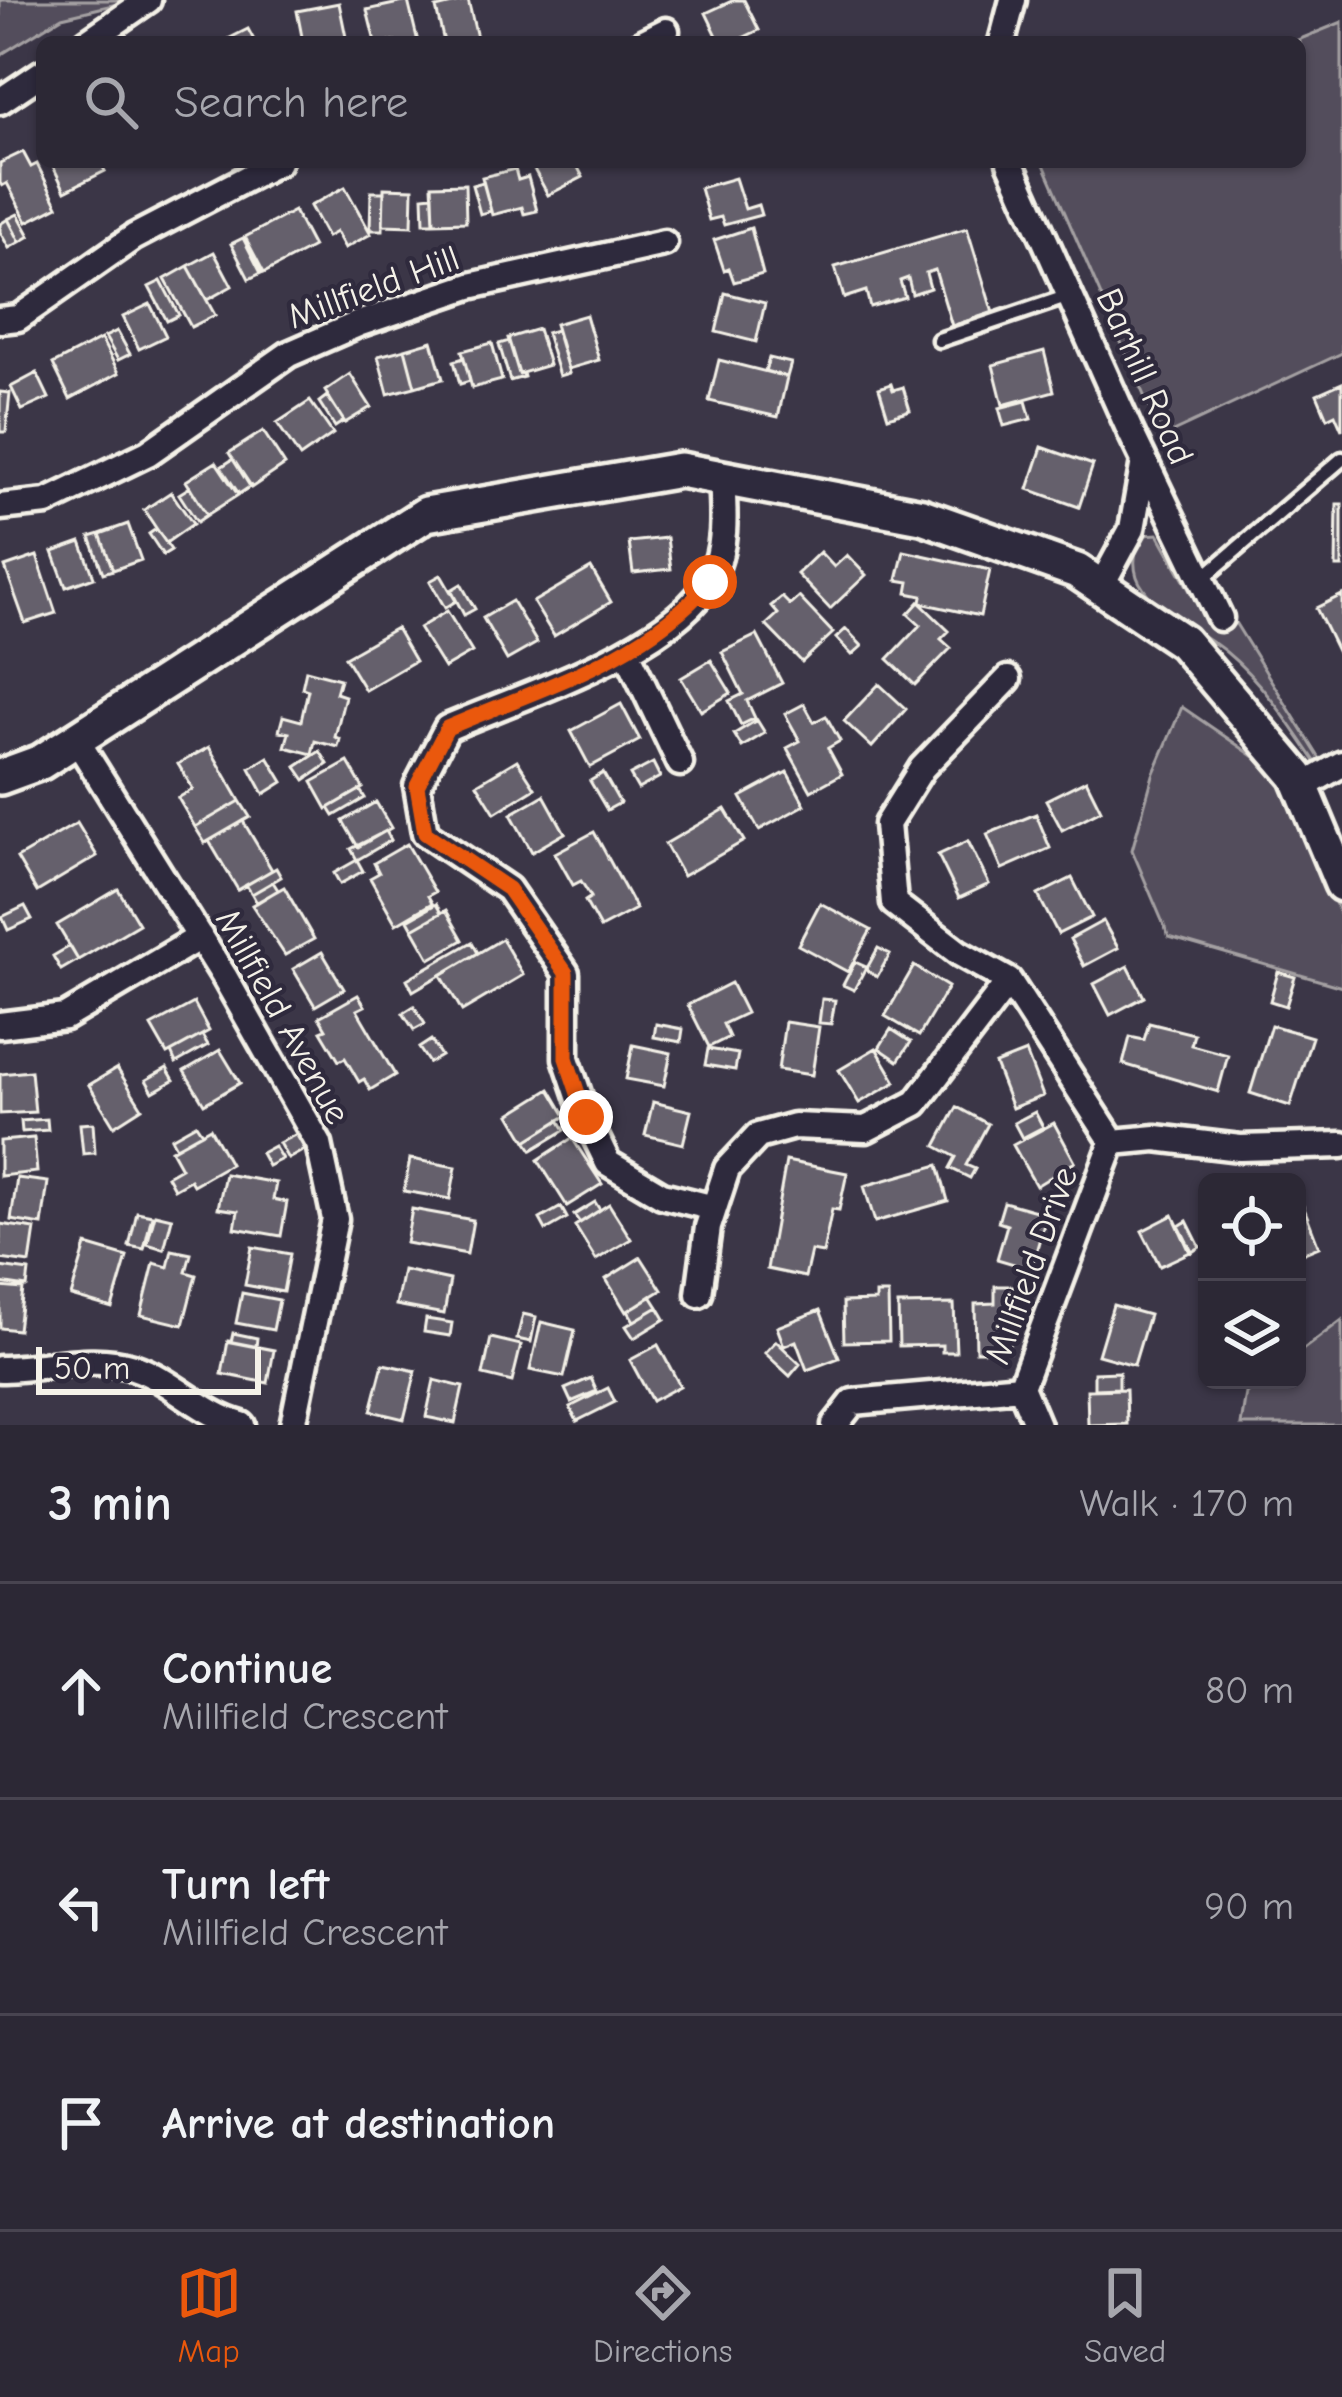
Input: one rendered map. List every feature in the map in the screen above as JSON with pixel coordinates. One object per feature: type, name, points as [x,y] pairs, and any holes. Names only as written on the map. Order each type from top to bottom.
[{"type":"street","points":[[96,36],[148,0]]},
{"type":"street","points":[[1004,36],[1013,0]]},
{"type":"street","points":[[0,101],[36,77]]},
{"type":"street","points":[[0,320],[19,318],[134,237],[266,168]]},
{"type":"street","name":"Barhill Road","points":[[1013,168],[1220,619]]},
{"type":"street","name":"Millfield Hill","points":[[0,506],[47,502],[148,453],[289,354],[358,324],[470,286],[664,243]]},
{"type":"street","points":[[1101,586],[1132,529],[1144,461]]},
{"type":"street","points":[[0,777],[41,762],[425,514],[680,470],[922,516],[1077,571],[1101,586],[1183,642],[1298,776],[1342,884]]},
{"type":"street","points":[[714,1208],[662,1196],[608,1163],[566,1058],[566,973],[508,889],[425,833],[417,786],[447,728],[627,652],[687,608],[710,582],[723,548],[722,478]]},
{"type":"street","points":[[627,652],[680,763]]},
{"type":"street","points":[[1008,679],[922,768],[887,824],[893,903],[959,953],[1009,981],[1113,1142]]},
{"type":"street","name":"Millfield Avenue","points":[[76,740],[200,937],[320,1144],[335,1220],[293,1425]]},
{"type":"street","points":[[1302,787],[1342,764]]},
{"type":"street","points":[[0,1025],[65,1017],[200,937]]},
{"type":"street","points":[[699,1294],[714,1208],[727,1169],[758,1136],[794,1126],[866,1129],[916,1103],[1009,981]]},
{"type":"street","name":"Millfield Drive","points":[[1037,1425],[1021,1387],[1113,1142],[1156,1138],[1240,1148],[1342,1144]]},
{"type":"street","points":[[0,1369],[105,1362],[134,1367],[200,1408],[242,1425]]},
{"type":"street","points":[[835,1425],[853,1402],[1021,1387]]},
{"type":"lane","points":[[939,340],[1070,296]]},
{"type":"lane","points":[[1202,580],[1342,459]]},
{"type":"shaded area","points":[[0,0],[134,0],[62,17],[0,55]]},
{"type":"shaded area","points":[[1342,22],[1342,353],[1162,437],[1046,168],[1306,168],[1306,37]]},
{"type":"shaded area","points":[[1158,534],[1210,627],[1231,616],[1325,767],[1321,770],[1253,678],[1143,588],[1135,568],[1137,548],[1143,535]]},
{"type":"shaded area","points":[[1182,707],[1281,775],[1342,919],[1342,987],[1169,937],[1132,850],[1153,775]]},
{"type":"shaded area","points":[[1342,1320],[1342,1425],[1241,1425],[1246,1393],[1251,1389],[1306,1389],[1306,1347]]},
{"type":"building","points":[[468,0],[477,36],[443,36],[436,8]]},
{"type":"building","points":[[744,0],[759,30],[746,36],[717,36],[706,13]]},
{"type":"building","points":[[408,1],[417,36],[374,36],[367,10]]},
{"type":"building","points":[[339,3],[346,36],[302,36],[297,11]]},
{"type":"building","points":[[23,152],[31,167],[39,168],[58,206],[27,222],[7,183],[0,183],[0,163]]},
{"type":"building","points":[[54,168],[105,171],[65,191]]},
{"type":"building","points":[[533,168],[578,168],[583,177],[548,195]]},
{"type":"building","points":[[515,169],[518,180],[528,177],[537,211],[524,214],[522,207],[492,215],[482,177]]},
{"type":"building","points":[[735,178],[745,209],[758,205],[761,215],[724,225],[721,217],[709,220],[700,188]]},
{"type":"building","points":[[483,182],[491,211],[480,214],[472,185]]},
{"type":"building","points":[[465,184],[466,222],[434,223],[432,185]]},
{"type":"building","points":[[345,187],[371,234],[345,248],[336,232],[327,237],[310,206]]},
{"type":"building","points":[[384,188],[413,189],[412,226],[383,225]]},
{"type":"building","points":[[371,192],[384,192],[383,230],[370,230]]},
{"type":"building","points":[[433,195],[434,223],[424,223],[423,196]]},
{"type":"building","points":[[294,211],[313,247],[264,273],[245,237]]},
{"type":"building","points":[[18,214],[30,236],[20,242],[8,219]]},
{"type":"building","points":[[8,219],[20,242],[9,248],[0,232],[0,224]]},
{"type":"building","points":[[751,228],[763,274],[734,282],[729,268],[724,270],[714,240]]},
{"type":"building","points":[[967,228],[993,313],[952,326],[935,270],[926,273],[930,288],[912,294],[908,278],[900,281],[905,297],[870,307],[866,291],[844,298],[835,267]]},
{"type":"building","points":[[243,238],[261,273],[249,279],[231,244]]},
{"type":"building","points":[[214,252],[232,286],[207,300],[188,266]]},
{"type":"building","points":[[188,266],[215,315],[191,327],[165,279]]},
{"type":"building","points":[[161,281],[179,315],[167,321],[149,287]]},
{"type":"building","points":[[725,293],[765,303],[756,342],[716,332]]},
{"type":"building","points":[[150,304],[166,336],[139,349],[123,317]]},
{"type":"building","points":[[586,315],[599,360],[568,369],[555,324]]},
{"type":"building","points":[[538,329],[549,365],[519,374],[508,338]]},
{"type":"building","points":[[556,330],[569,373],[559,376],[546,333]]},
{"type":"building","points":[[117,331],[130,354],[118,360],[105,337]]},
{"type":"building","points":[[101,339],[119,373],[70,399],[53,364]]},
{"type":"building","points":[[432,341],[443,379],[415,387],[405,349]]},
{"type":"building","points":[[509,341],[524,377],[510,381],[499,344]]},
{"type":"building","points":[[492,343],[502,380],[472,388],[462,351]]},
{"type":"building","points":[[405,349],[415,387],[388,394],[378,356]]},
{"type":"building","points":[[1044,351],[1054,391],[1003,405],[993,365]]},
{"type":"building","points":[[464,358],[470,381],[460,384],[454,361]]},
{"type":"building","points":[[769,358],[791,363],[787,377],[765,371]]},
{"type":"building","points":[[719,360],[787,377],[778,417],[709,401]]},
{"type":"building","points":[[37,373],[49,398],[22,410],[11,387]]},
{"type":"building","points":[[350,374],[371,407],[345,423],[325,391]]},
{"type":"building","points":[[1342,383],[1342,430],[1335,414],[1327,418],[1317,394]]},
{"type":"building","points":[[891,384],[893,390],[903,387],[910,410],[888,417],[879,388]]},
{"type":"building","points":[[0,392],[10,393],[6,432],[0,432]]},
{"type":"building","points":[[327,396],[344,421],[335,427],[319,402]]},
{"type":"building","points":[[310,401],[333,434],[300,457],[277,423]]},
{"type":"building","points":[[1026,401],[1031,419],[1004,426],[999,408]]},
{"type":"building","points":[[263,431],[285,465],[251,488],[229,453]]},
{"type":"building","points":[[1042,447],[1093,465],[1079,507],[1028,489]]},
{"type":"building","points":[[233,459],[251,486],[239,494],[221,467]]},
{"type":"building","points":[[216,462],[238,495],[207,515],[186,481]]},
{"type":"building","points":[[190,487],[207,515],[197,522],[179,494]]},
{"type":"building","points":[[171,492],[193,524],[166,543],[144,510]]},
{"type":"building","points":[[1337,504],[1342,504],[1342,567],[1336,567]]},
{"type":"building","points":[[128,524],[141,560],[113,570],[100,534]]},
{"type":"building","points":[[156,529],[171,550],[163,555],[149,534]]},
{"type":"building","points":[[100,534],[113,570],[103,573],[90,537]]},
{"type":"building","points":[[667,538],[671,569],[633,573],[629,542]]},
{"type":"building","points":[[81,542],[94,577],[66,587],[53,552]]},
{"type":"building","points":[[904,551],[990,570],[980,616],[921,603],[922,596],[907,593],[909,582],[897,580]]},
{"type":"building","points":[[820,552],[834,567],[847,555],[866,575],[830,609],[797,574]]},
{"type":"building","points":[[37,556],[56,613],[25,623],[5,567]]},
{"type":"building","points":[[591,568],[611,602],[554,636],[533,602]]},
{"type":"building","points":[[441,575],[456,601],[445,608],[430,581]]},
{"type":"building","points":[[461,584],[475,609],[464,615],[451,590]]},
{"type":"building","points":[[1342,595],[1342,661],[1316,608]]},
{"type":"building","points":[[782,597],[790,605],[799,597],[833,633],[802,662],[766,625],[778,614],[771,606]]},
{"type":"building","points":[[512,601],[537,643],[507,660],[483,618]]},
{"type":"building","points":[[919,602],[949,631],[941,639],[951,648],[915,685],[888,659],[920,625],[908,614]]},
{"type":"building","points":[[447,611],[472,652],[444,668],[419,628]]},
{"type":"building","points":[[396,628],[415,661],[365,690],[345,657]]},
{"type":"building","points":[[846,629],[862,646],[852,655],[836,638]]},
{"type":"building","points":[[757,635],[782,683],[747,701],[755,718],[741,725],[729,701],[743,694],[722,652]]},
{"type":"building","points":[[711,660],[731,693],[701,711],[681,678]]},
{"type":"building","points":[[306,670],[340,679],[336,693],[345,696],[335,737],[340,739],[338,747],[315,741],[312,754],[285,747],[289,733],[279,731],[283,716],[301,721],[308,690],[302,688]]},
{"type":"building","points":[[879,684],[906,709],[872,747],[844,721]]},
{"type":"building","points":[[621,704],[640,740],[590,767],[571,731]]},
{"type":"building","points":[[804,704],[814,722],[826,716],[840,741],[828,748],[842,774],[811,791],[787,748],[800,741],[785,714]]},
{"type":"building","points":[[757,720],[765,733],[742,747],[734,734]]},
{"type":"building","points":[[209,747],[240,801],[195,827],[178,798],[193,789],[178,764]]},
{"type":"building","points":[[320,751],[328,764],[305,780],[296,767]]},
{"type":"building","points":[[268,757],[283,782],[264,794],[250,768]]},
{"type":"building","points":[[517,760],[535,788],[495,813],[477,784]]},
{"type":"building","points":[[348,762],[363,788],[327,809],[312,782]]},
{"type":"building","points":[[653,763],[660,777],[638,789],[630,775]]},
{"type":"building","points":[[787,772],[805,805],[759,830],[741,797]]},
{"type":"building","points":[[603,773],[620,803],[607,810],[590,781]]},
{"type":"building","points":[[1086,780],[1101,810],[1062,830],[1046,800]]},
{"type":"building","points":[[360,790],[365,798],[334,816],[329,808]]},
{"type":"building","points":[[544,795],[565,833],[532,852],[511,814]]},
{"type":"building","points":[[240,801],[250,817],[205,843],[195,827]]},
{"type":"building","points":[[376,802],[391,828],[358,847],[343,821]]},
{"type":"building","points":[[725,809],[744,841],[683,876],[665,844]]},
{"type":"building","points":[[1036,814],[1050,848],[1002,869],[987,834]]},
{"type":"building","points":[[243,821],[272,870],[238,890],[209,841]]},
{"type":"building","points":[[77,823],[97,856],[37,892],[17,858]]},
{"type":"building","points":[[386,831],[391,840],[357,860],[351,849]]},
{"type":"building","points":[[594,832],[636,909],[600,928],[585,901],[591,897],[581,881],[573,885],[555,853]]},
{"type":"building","points":[[968,841],[989,884],[959,898],[938,855]]},
{"type":"building","points":[[407,844],[435,892],[428,896],[432,903],[396,924],[370,878],[379,873],[374,863]]},
{"type":"building","points":[[357,860],[363,871],[340,884],[334,873]]},
{"type":"building","points":[[276,868],[281,877],[252,894],[246,885]]},
{"type":"building","points":[[1072,878],[1092,917],[1058,934],[1038,895]]},
{"type":"building","points":[[273,882],[278,890],[257,903],[252,894]]},
{"type":"building","points":[[284,887],[314,939],[285,955],[252,905]]},
{"type":"building","points":[[118,889],[139,924],[78,960],[57,925]]},
{"type":"building","points":[[820,903],[871,930],[848,972],[798,945]]},
{"type":"building","points":[[436,904],[441,913],[413,929],[408,920]]},
{"type":"building","points":[[25,906],[32,919],[8,930],[2,917]]},
{"type":"building","points":[[446,910],[463,940],[430,959],[413,929]]},
{"type":"building","points":[[1103,921],[1118,948],[1084,966],[1070,939]]},
{"type":"building","points":[[502,939],[523,975],[462,1011],[441,975]]},
{"type":"building","points":[[472,942],[478,953],[413,991],[407,979]]},
{"type":"building","points":[[70,946],[78,960],[61,970],[53,956]]},
{"type":"building","points":[[878,948],[890,954],[877,977],[866,970]]},
{"type":"building","points":[[322,952],[344,989],[315,1006],[293,969]]},
{"type":"building","points":[[855,962],[866,967],[854,990],[843,985]]},
{"type":"building","points":[[914,966],[948,987],[919,1036],[885,1016]]},
{"type":"building","points":[[1128,966],[1144,997],[1110,1015],[1094,984]]},
{"type":"building","points":[[1278,972],[1295,977],[1286,1006],[1270,1001]]},
{"type":"building","points":[[731,983],[746,1013],[723,1024],[729,1037],[709,1047],[688,1005]]},
{"type":"building","points":[[358,995],[365,1006],[357,1010],[395,1075],[370,1090],[364,1079],[359,1082],[345,1058],[339,1061],[321,1031],[326,1029],[319,1017]]},
{"type":"building","points":[[822,999],[835,1000],[831,1024],[819,1023]]},
{"type":"building","points":[[194,1003],[209,1031],[167,1054],[151,1026]]},
{"type":"building","points":[[414,1006],[425,1024],[414,1030],[403,1013]]},
{"type":"building","points":[[785,1022],[819,1027],[812,1075],[778,1070]]},
{"type":"building","points":[[1149,1023],[1194,1034],[1191,1045],[1228,1055],[1218,1092],[1123,1064],[1130,1037],[1144,1040]]},
{"type":"building","points":[[656,1024],[683,1029],[681,1042],[654,1037]]},
{"type":"building","points":[[1271,1025],[1312,1037],[1290,1106],[1250,1093]]},
{"type":"building","points":[[891,1029],[911,1042],[898,1061],[879,1048]]},
{"type":"building","points":[[202,1035],[208,1045],[176,1063],[171,1052]]},
{"type":"building","points":[[431,1040],[441,1056],[429,1063],[419,1048]]},
{"type":"building","points":[[633,1045],[671,1053],[664,1086],[626,1079]]},
{"type":"building","points":[[876,1048],[896,1082],[859,1103],[839,1070]]},
{"type":"building","points":[[708,1049],[738,1054],[735,1070],[705,1065]]},
{"type":"building","points":[[220,1050],[240,1083],[204,1104],[184,1071]]},
{"type":"building","points":[[1026,1052],[1043,1096],[1012,1108],[995,1064]]},
{"type":"building","points":[[117,1068],[142,1108],[114,1126],[89,1085]]},
{"type":"building","points":[[167,1068],[174,1080],[153,1092],[146,1080]]},
{"type":"building","points":[[31,1071],[35,1112],[0,1114],[0,1074]]},
{"type":"building","points":[[550,1089],[566,1116],[526,1141],[510,1114]]},
{"type":"building","points":[[653,1102],[691,1111],[683,1144],[645,1135]]},
{"type":"building","points":[[957,1107],[988,1124],[966,1165],[975,1169],[970,1178],[950,1168],[956,1157],[936,1146]]},
{"type":"building","points":[[1035,1112],[1043,1127],[1022,1138],[1014,1123]]},
{"type":"building","points":[[47,1119],[48,1130],[22,1132],[21,1121]]},
{"type":"building","points":[[559,1120],[565,1130],[532,1150],[526,1141]]},
{"type":"building","points":[[93,1123],[95,1153],[83,1154],[80,1124]]},
{"type":"building","points":[[1054,1123],[1075,1162],[1036,1186],[1013,1145]]},
{"type":"building","points":[[196,1124],[202,1133],[176,1147],[171,1138]]},
{"type":"building","points":[[210,1128],[230,1164],[193,1185],[190,1180],[174,1189],[167,1176],[181,1168],[171,1150]]},
{"type":"building","points":[[297,1134],[306,1149],[288,1159],[279,1143]]},
{"type":"building","points":[[34,1138],[37,1172],[0,1176],[0,1141]]},
{"type":"building","points":[[572,1138],[602,1184],[567,1206],[538,1160]]},
{"type":"building","points":[[274,1146],[282,1159],[268,1166],[261,1153]]},
{"type":"building","points":[[410,1159],[456,1167],[450,1199],[404,1191]]},
{"type":"building","points":[[786,1161],[847,1173],[839,1210],[832,1209],[823,1253],[811,1251],[805,1277],[767,1269]]},
{"type":"building","points":[[938,1165],[948,1201],[875,1222],[864,1186]]},
{"type":"building","points":[[225,1174],[276,1183],[273,1199],[287,1202],[281,1236],[235,1228],[238,1211],[218,1208]]},
{"type":"building","points":[[17,1178],[48,1182],[42,1225],[11,1220]]},
{"type":"building","points":[[595,1202],[600,1210],[580,1223],[574,1215]]},
{"type":"building","points":[[1004,1202],[1047,1214],[1031,1269],[997,1259],[1007,1225],[998,1222]]},
{"type":"building","points":[[609,1204],[631,1239],[596,1260],[575,1226]]},
{"type":"building","points":[[561,1207],[567,1218],[546,1230],[540,1219]]},
{"type":"building","points":[[412,1209],[473,1220],[467,1254],[406,1243]]},
{"type":"building","points":[[137,1212],[152,1215],[144,1249],[129,1246]]},
{"type":"building","points":[[1306,1213],[1319,1247],[1306,1252]]},
{"type":"building","points":[[155,1214],[172,1218],[164,1249],[147,1244]]},
{"type":"building","points":[[1173,1215],[1190,1252],[1160,1266],[1142,1231]]},
{"type":"building","points":[[1187,1221],[1198,1248],[1192,1252],[1179,1226]]},
{"type":"building","points":[[0,1224],[35,1229],[30,1263],[0,1259]]},
{"type":"building","points":[[86,1245],[127,1257],[112,1308],[71,1296]]},
{"type":"building","points":[[252,1247],[290,1254],[283,1292],[245,1285]]},
{"type":"building","points":[[172,1250],[191,1254],[186,1272],[196,1275],[183,1325],[141,1315],[154,1263],[168,1267]]},
{"type":"building","points":[[641,1257],[662,1290],[626,1312],[606,1279]]},
{"type":"building","points":[[0,1267],[29,1271],[27,1287],[0,1283]]},
{"type":"building","points":[[403,1270],[450,1280],[444,1314],[396,1305]]},
{"type":"building","points":[[995,1286],[1021,1286],[1022,1326],[1009,1327],[1009,1351],[976,1351],[975,1304],[995,1303]]},
{"type":"building","points":[[0,1287],[23,1289],[18,1330],[0,1328]]},
{"type":"building","points":[[242,1293],[279,1300],[273,1330],[236,1323]]},
{"type":"building","points":[[876,1294],[888,1294],[889,1341],[844,1342],[843,1302],[876,1301]]},
{"type":"building","points":[[651,1296],[658,1307],[634,1321],[628,1311]]},
{"type":"building","points":[[954,1304],[956,1352],[942,1352],[942,1345],[899,1346],[898,1305]]},
{"type":"building","points":[[1113,1305],[1149,1315],[1134,1365],[1098,1355]]},
{"type":"building","points":[[658,1307],[665,1319],[634,1338],[626,1326]]},
{"type":"building","points":[[820,1310],[839,1358],[807,1370],[796,1341],[784,1346],[777,1327]]},
{"type":"building","points":[[523,1314],[536,1317],[531,1342],[517,1339]]},
{"type":"building","points":[[426,1319],[452,1323],[450,1336],[424,1332]]},
{"type":"building","points":[[541,1322],[575,1330],[564,1377],[530,1370]]},
{"type":"building","points":[[233,1333],[257,1338],[256,1347],[231,1342]]},
{"type":"building","points":[[491,1338],[521,1345],[512,1382],[483,1375]]},
{"type":"building","points":[[228,1341],[274,1350],[268,1383],[222,1374]]},
{"type":"building","points":[[776,1341],[800,1364],[790,1376],[765,1353]]},
{"type":"building","points":[[658,1345],[680,1386],[652,1401],[630,1360]]},
{"type":"building","points":[[383,1364],[416,1371],[404,1419],[371,1411]]},
{"type":"building","points":[[1119,1372],[1119,1388],[1094,1389],[1094,1373]]},
{"type":"building","points":[[591,1378],[597,1391],[571,1402],[565,1389]]},
{"type":"building","points":[[434,1380],[463,1387],[455,1423],[426,1417]]},
{"type":"building","points":[[608,1388],[615,1402],[577,1421],[570,1407]]},
{"type":"building","points":[[1126,1389],[1127,1424],[1088,1425],[1087,1390]]},
{"type":"route","points":[[586,1117],[566,1058],[566,973],[508,889],[425,833],[417,786],[447,728],[627,652],[687,608],[710,582]]}]
